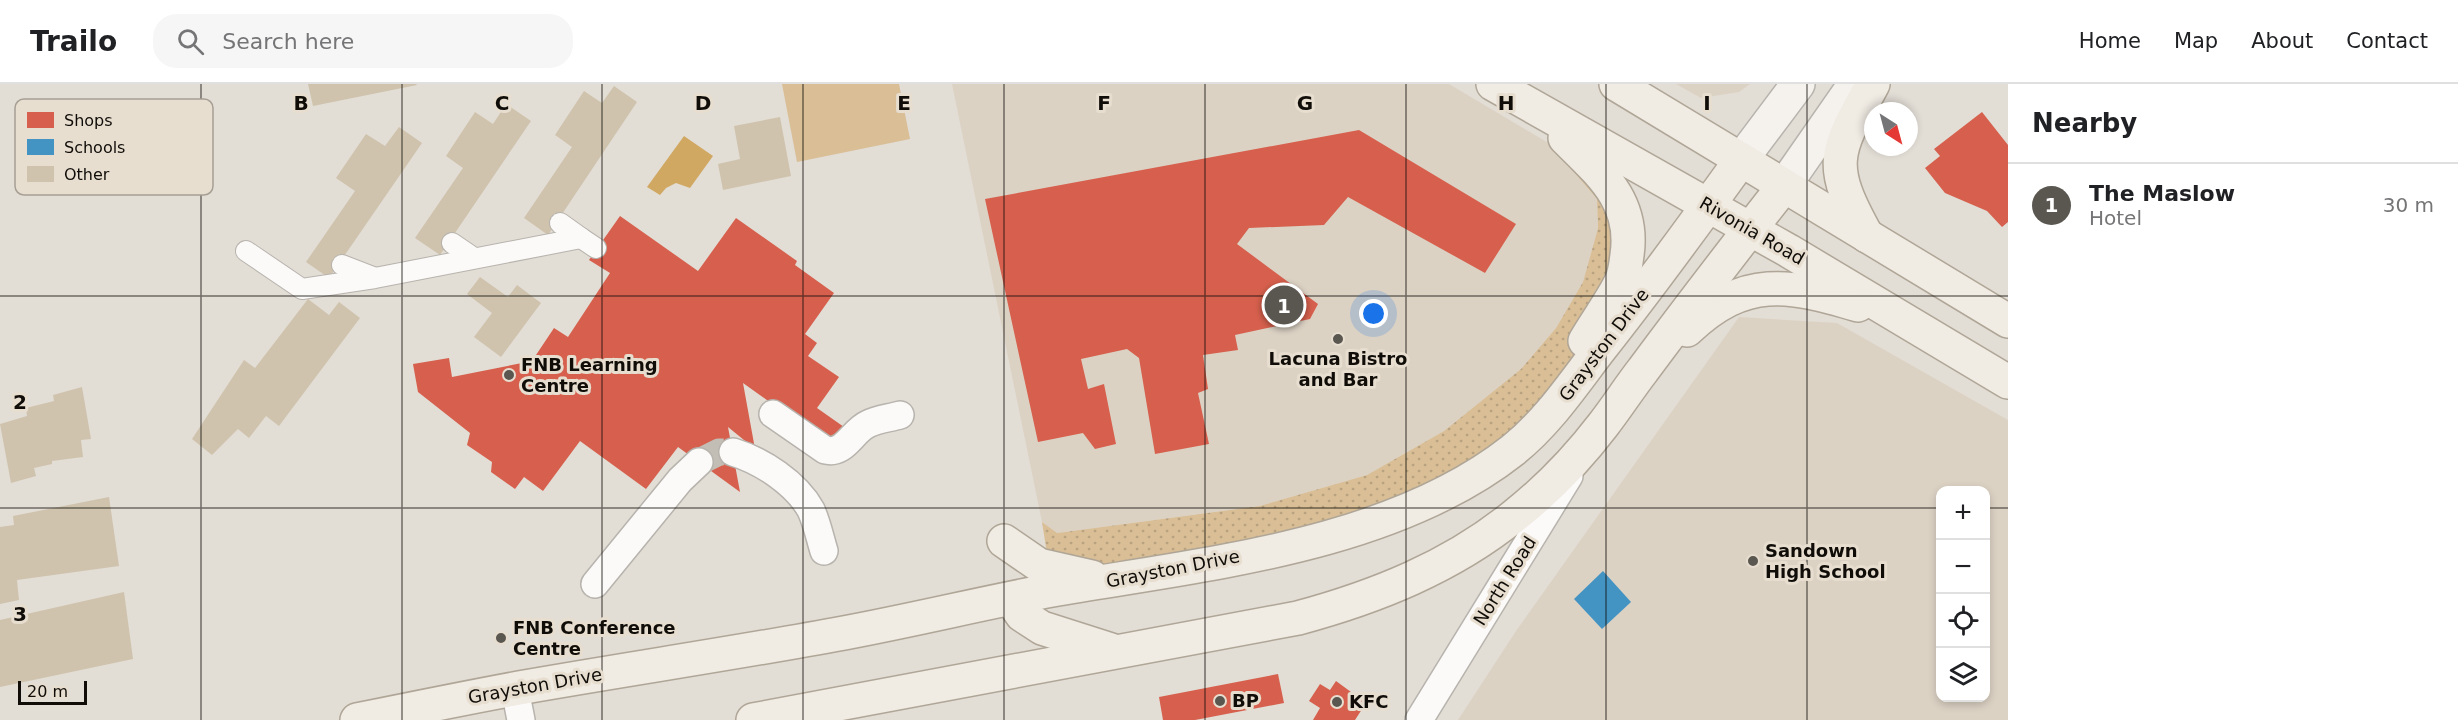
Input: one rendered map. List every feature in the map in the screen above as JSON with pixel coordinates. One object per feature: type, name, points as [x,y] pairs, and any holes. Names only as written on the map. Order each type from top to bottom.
[{"type":"main road","name":"Rivonia Road","points":[[1493,84],[1750,229],[2008,382]]},
{"type":"main road","points":[[1616,84],[2008,321]]},
{"type":"main road","name":"Grayston Drive","points":[[357,720],[518,704],[1011,599],[1283,548],[1359,529],[1424,502],[1511,452],[1529,436],[1581,377],[1798,84]]},
{"type":"main road","points":[[753,720],[1298,618],[1339,607],[1404,583],[1476,544],[1513,518],[1551,483],[1590,441],[1784,186],[1855,84]]},
{"type":"main road","points":[[1868,238],[1845,193],[1839,164],[1844,140],[1873,84]]},
{"type":"main road","points":[[1529,436],[1621,282],[1629,243],[1623,207],[1612,189],[1595,167],[1540,111]]},
{"type":"main road","points":[[1642,371],[1694,324],[1719,306],[1742,294],[1766,287],[1812,293],[1903,319]]},
{"type":"main road","points":[[1004,541],[1039,565],[1093,578],[1122,580]]},
{"type":"main road","points":[[1011,599],[1022,615],[1042,628],[1117,652]]},
{"type":"street","points":[[246,251],[302,289],[375,278],[474,258],[589,243],[560,223]]},
{"type":"street","points":[[452,243],[474,258]]},
{"type":"street","points":[[342,265],[375,278]]},
{"type":"street","points":[[773,414],[831,452],[842,447],[868,424],[900,415]]},
{"type":"street","name":"North Road","points":[[1419,720],[1590,441]]},
{"type":"street","points":[[733,452],[748,457],[770,470],[803,501],[814,519],[824,551]]},
{"type":"street","points":[[595,584],[680,480],[699,462]]},
{"type":"shaded area","points":[[782,84],[899,84],[910,139],[797,162]]},
{"type":"shaded area","points":[[952,84],[1449,84],[1550,144],[1597,199],[1598,228],[1583,282],[1556,328],[1521,369],[1444,431],[1367,475],[1260,506],[1056,533],[1042,522]]},
{"type":"shaded area","points":[[1676,84],[1750,84],[1739,92],[1701,98]]},
{"type":"shaded area","points":[[684,136],[713,156],[690,188],[676,183],[666,188],[660,195],[647,187]]},
{"type":"shaded area","points":[[1550,144],[1597,164],[1623,284],[1525,434],[1425,499],[1054,598],[1042,522],[1057,533],[1260,506],[1367,475],[1444,431],[1521,369],[1556,328],[1583,282],[1598,228],[1597,199]]},
{"type":"shaded area","name":"Sandown High School","points":[[1739,317],[1837,323],[2008,420],[2008,720],[1458,720],[1516,631]]},
{"type":"building: Shops","points":[[1982,112],[2008,145],[2008,222],[2002,227],[1987,211],[1945,193],[1925,168],[1940,156],[1934,149]]},
{"type":"building: Shops","points":[[1359,130],[1516,224],[1485,273],[1348,197],[1324,225],[1249,228],[1237,244],[1318,304],[1310,319],[1235,335],[1238,350],[1203,355],[1208,389],[1198,393],[1209,444],[1155,454],[1139,358],[1127,349],[1081,359],[1088,389],[1104,384],[1116,444],[1095,449],[1083,433],[1038,442],[985,199]]},
{"type":"building: Shops","points":[[620,216],[698,271],[736,218],[797,261],[795,265],[834,293],[805,334],[817,343],[808,356],[839,377],[817,408],[844,427],[831,446],[743,383],[755,449],[728,427],[740,492],[678,447],[646,489],[580,441],[543,491],[524,477],[515,489],[491,472],[492,462],[467,445],[470,433],[418,392],[413,364],[449,358],[452,377],[532,361],[554,328],[568,337],[610,273],[589,260]]},
{"type":"building: Shops","points":[[1278,674],[1284,703],[1195,720],[1163,720],[1159,697]]},
{"type":"building: Shops","name":"KFC","points":[[1336,681],[1366,703],[1355,720],[1313,720],[1320,708],[1309,701],[1320,684],[1330,690]]},
{"type":"building: Schools","points":[[1603,571],[1631,602],[1602,629],[1574,599]]},
{"type":"building: Other","points":[[308,84],[416,84],[417,85],[313,106]]},
{"type":"building: Other","points":[[614,86],[637,102],[548,235],[524,218],[572,147],[555,135],[584,91],[602,103]]},
{"type":"building: Other","points":[[506,104],[531,121],[440,255],[415,238],[463,168],[446,156],[475,112],[493,124]]},
{"type":"building: Other","points":[[780,117],[791,176],[723,190],[718,164],[740,159],[734,126]]},
{"type":"building: Other","points":[[399,127],[422,143],[329,278],[306,262],[355,191],[336,178],[366,134],[385,146]]},
{"type":"building: Other","points":[[480,277],[508,297],[517,285],[541,303],[501,357],[474,337],[492,313],[467,294]]},
{"type":"building: Other","points":[[308,299],[329,315],[339,302],[360,318],[279,426],[266,416],[249,438],[238,429],[212,455],[192,439],[244,360],[255,368]]},
{"type":"building: Other","points":[[82,387],[91,439],[81,440],[83,457],[52,461],[52,464],[34,468],[36,476],[11,483],[0,424],[27,416],[26,408],[54,401],[53,395]]},
{"type":"building: Other","points":[[109,497],[119,566],[17,580],[19,600],[0,604],[0,527],[14,525],[13,516]]},
{"type":"building: Other","points":[[124,592],[133,659],[0,687],[0,620]]},
{"type":"tunnel","points":[[699,462],[719,452],[733,452]]},
{"type":"place","name":"The Maslow","points":[[1284,305]]},
{"type":"place","name":"Lacuna Bistro and Bar","points":[[1338,339]]},
{"type":"place","name":"FNB Learning Centre","points":[[509,375]]},
{"type":"place","name":"Sandown High School","points":[[1753,561]]},
{"type":"place","name":"FNB Conference Centre","points":[[501,638]]},
{"type":"place","name":"BP","points":[[1220,701]]},
{"type":"place","name":"KFC","points":[[1337,702]]}]
